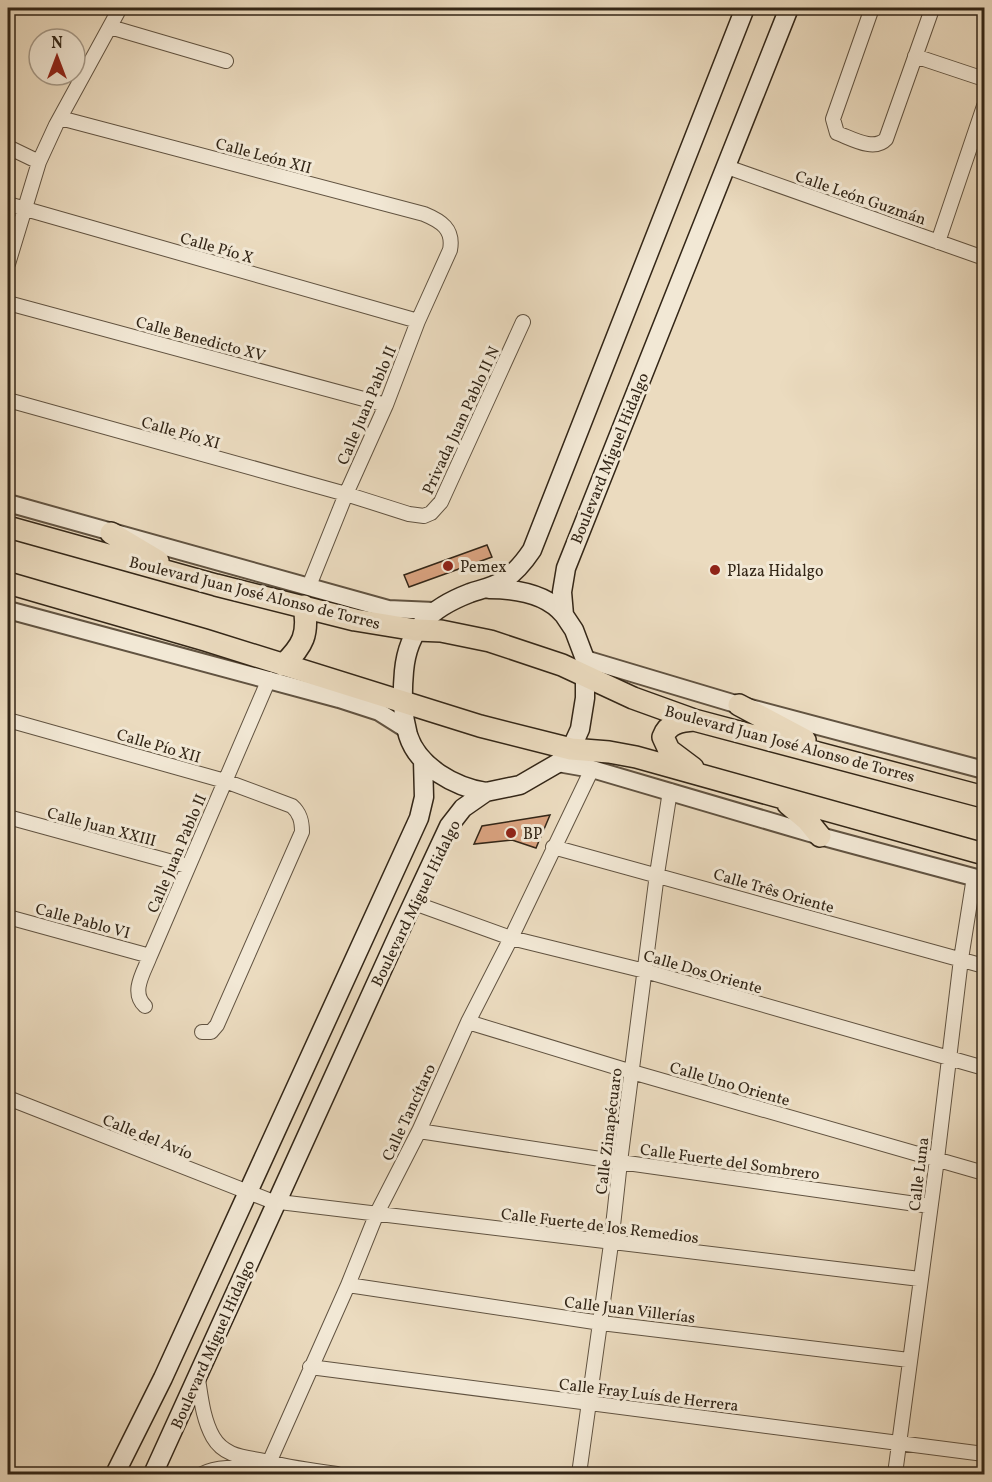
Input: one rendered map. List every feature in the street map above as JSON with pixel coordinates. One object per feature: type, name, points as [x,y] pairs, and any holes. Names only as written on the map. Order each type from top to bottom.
[{"type":"main road","name":"Boulevard Miguel Hidalgo","points":[[115,1474],[163,1378],[418,818],[424,797],[423,759],[415,750],[406,729],[402,701],[408,646],[416,630],[434,611],[459,598],[489,588],[518,570],[532,550],[745,8]]},
{"type":"main road","name":"Boulevard Miguel Hidalgo","points":[[153,1474],[198,1379],[276,1202],[455,817],[463,808],[486,792],[520,785],[564,756],[580,729],[584,715],[585,668],[574,630],[564,615],[562,592],[566,568],[789,8]]},
{"type":"main road","name":"Boulevard Juan José Alonso de Torres","points":[[8,527],[179,574],[307,596],[355,620],[490,640],[562,665],[585,668],[633,698],[694,720],[984,797]]},
{"type":"main road","points":[[111,532],[179,574]]},
{"type":"main road","points":[[8,583],[205,640],[339,699]]},
{"type":"main road","points":[[489,588],[508,588],[532,595],[554,606],[564,615]]},
{"type":"main road","points":[[276,672],[295,653],[304,638],[307,596]]},
{"type":"main road","points":[[276,672],[402,701],[564,756],[621,754],[984,854]]},
{"type":"main road","points":[[739,705],[843,759]]},
{"type":"main road","points":[[694,720],[677,723],[669,728],[665,732],[663,741],[669,750],[706,776]]},
{"type":"main road","points":[[423,759],[454,782],[467,788],[486,792]]},
{"type":"main road","points":[[777,798],[802,816],[820,836]]},
{"type":"street","points":[[8,264],[39,162],[60,118],[120,8]]},
{"type":"street","points":[[872,8],[833,119],[837,133],[873,145],[883,143],[886,139],[931,12],[930,8]]},
{"type":"street","points":[[110,27],[226,61]]},
{"type":"street","points":[[915,56],[984,79]]},
{"type":"street","points":[[938,242],[984,106]]},
{"type":"street","name":"Calle León XII","points":[[60,118],[424,214],[440,222],[451,235]]},
{"type":"street","points":[[8,147],[39,162]]},
{"type":"street","name":"Calle León Guzmán","points":[[727,167],[984,258]]},
{"type":"street","name":"Calle Pío X","points":[[8,204],[418,321]]},
{"type":"street","name":"Calle Juan Pablo II","points":[[307,596],[346,494],[386,405],[418,321],[450,249],[451,235]]},
{"type":"street","name":"Calle Benedicto XV","points":[[8,303],[386,405]]},
{"type":"street","name":"Privada Juan Pablo II N","points":[[346,494],[409,514],[424,516],[436,510],[523,322]]},
{"type":"street","name":"Calle Pío XI","points":[[8,400],[346,494]]},
{"type":"street","name":"Boulevard Juan José Alonso de Torres","points":[[8,503],[111,532],[307,596],[388,609],[434,611]]},
{"type":"street","points":[[8,610],[276,672]]},
{"type":"street","points":[[585,668],[739,705],[984,770]]},
{"type":"street","name":"Calle Juan Pablo II","points":[[145,1006],[140,1001],[138,992],[150,956],[187,866],[276,672]]},
{"type":"street","points":[[339,699],[384,714],[406,729]]},
{"type":"street","name":"Calle Pío XII","points":[[8,720],[225,781],[292,806],[297,811],[302,823],[302,832],[217,1025],[211,1032],[202,1032]]},
{"type":"street","points":[[564,756],[592,770],[979,879]]},
{"type":"street","name":"Calle Tancítaro","points":[[270,1468],[310,1367],[348,1285],[377,1213],[419,1131],[468,1022],[592,770]]},
{"type":"street","name":"Calle Zinapécuaro","points":[[579,1474],[601,1323],[657,874],[670,791]]},
{"type":"street","name":"Calle Juan XXIII","points":[[8,817],[187,866]]},
{"type":"street","name":"Calle Três Oriente","points":[[553,847],[984,966]]},
{"type":"street","name":"Calle Luna","points":[[895,1474],[961,959],[979,879]]},
{"type":"street","name":"Calle Dos Oriente","points":[[414,903],[511,938],[645,972],[984,1068]]},
{"type":"street","name":"Calle Pablo VI","points":[[8,917],[150,956]]},
{"type":"street","name":"Calle Uno Oriente","points":[[468,1022],[632,1072],[984,1173]]},
{"type":"street","name":"Calle del Avío","points":[[8,1098],[261,1199],[276,1202]]},
{"type":"street","name":"Calle Fuerte del Sombrero","points":[[419,1131],[930,1206]]},
{"type":"street","name":"Calle Fuerte de los Remedios","points":[[276,1202],[920,1280]]},
{"type":"street","name":"Calle Juan Villerías","points":[[348,1285],[601,1323],[909,1360]]},
{"type":"street","name":"Calle Fray Luís de Herrera","points":[[310,1367],[984,1454]]},
{"type":"street","points":[[198,1379],[207,1422],[217,1443],[235,1455],[270,1468]]},
{"type":"street","points":[[202,1474],[209,1470],[223,1468],[270,1468],[337,1474]]},
{"type":"building","name":"Pemex","points":[[487,545],[492,557],[409,587],[404,575]]},
{"type":"building","name":"BP","points":[[550,815],[536,848],[512,840],[474,844],[482,826]]},
{"type":"place","name":"Pemex","points":[[448,566]]},
{"type":"place","name":"Plaza Hidalgo","points":[[715,570]]},
{"type":"place","name":"BP","points":[[511,833]]}]
